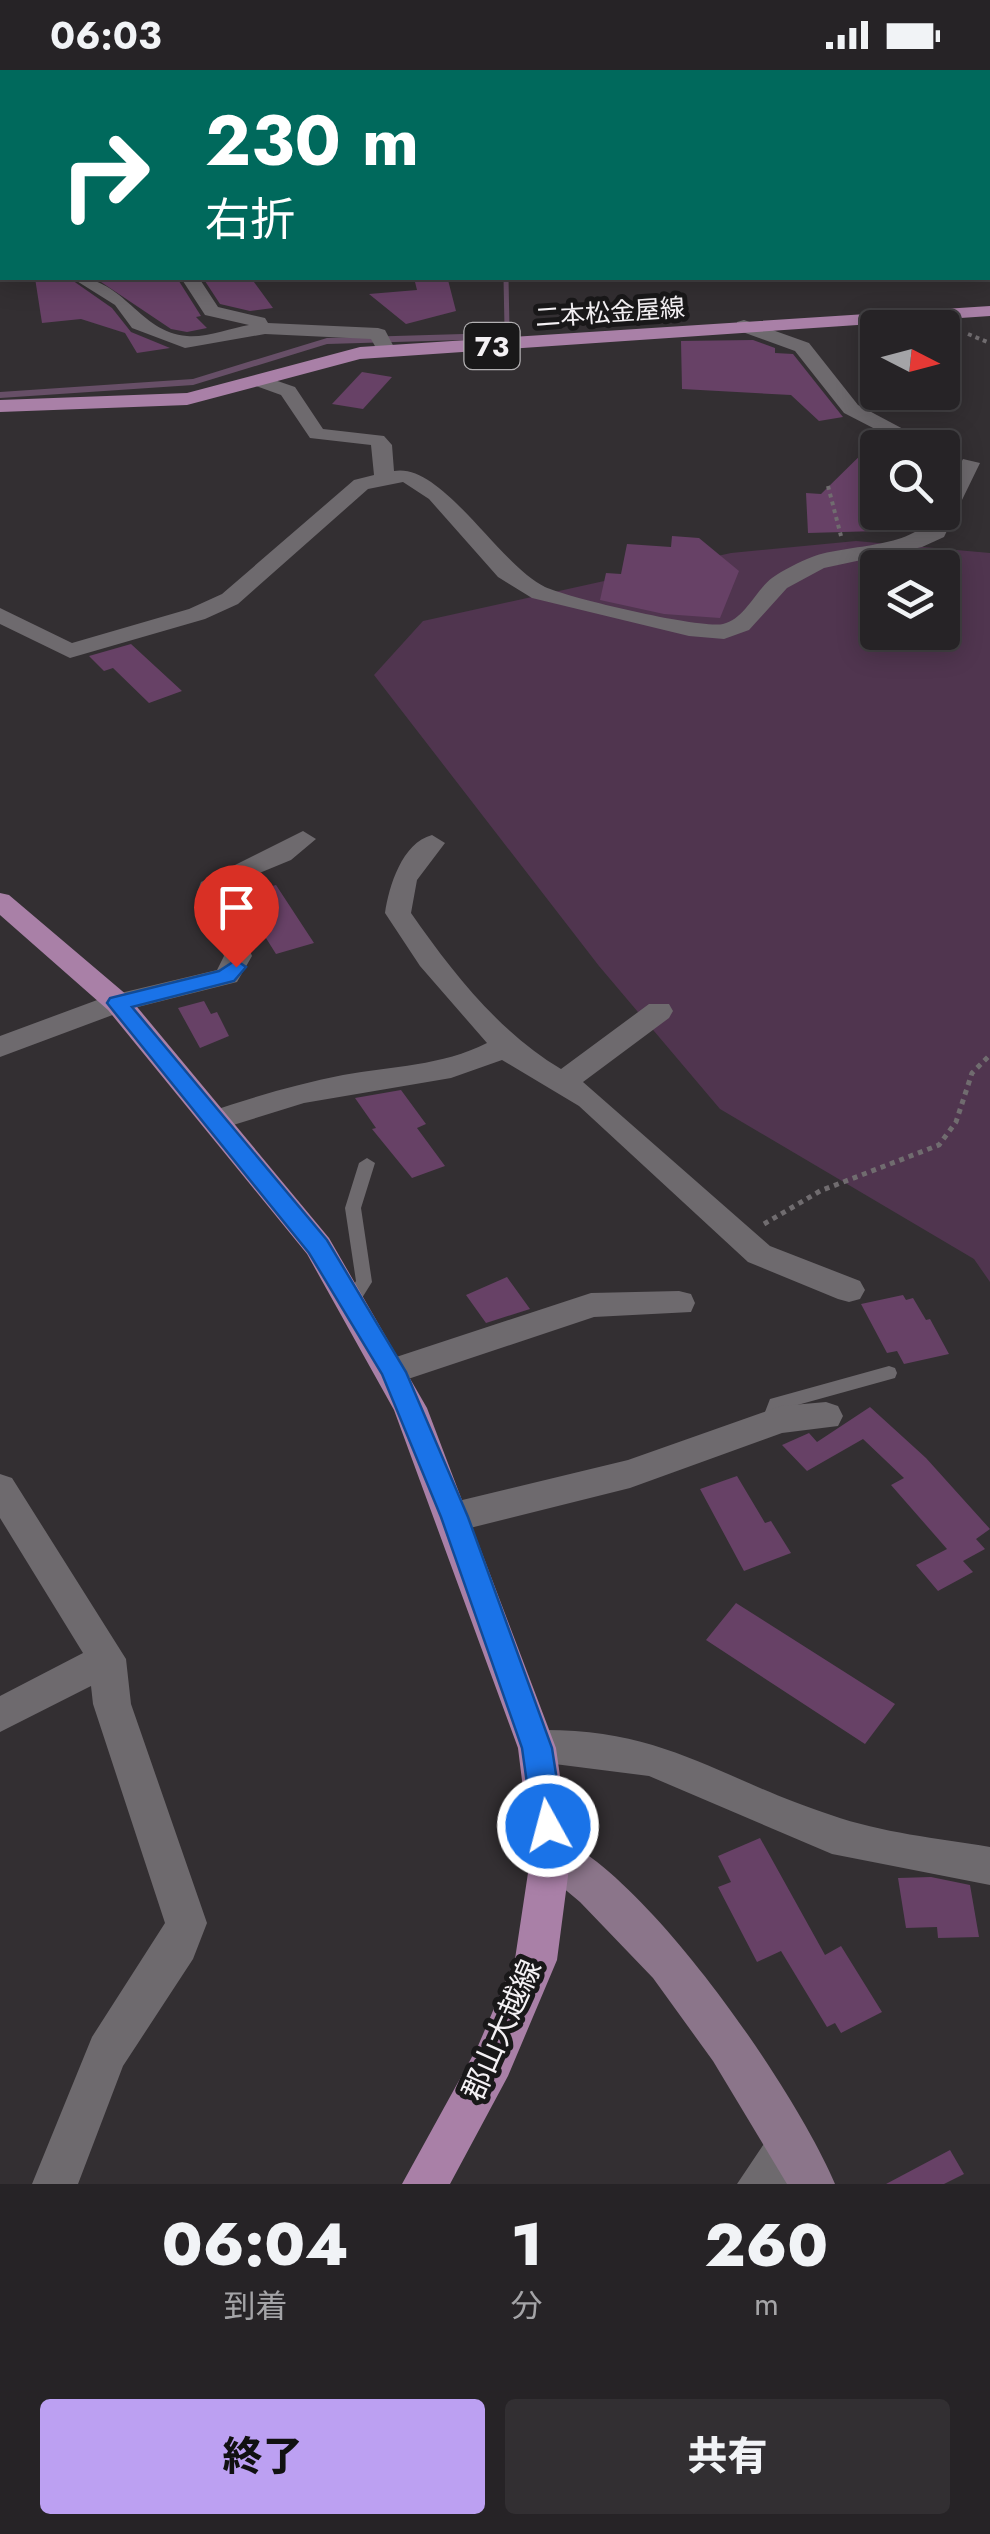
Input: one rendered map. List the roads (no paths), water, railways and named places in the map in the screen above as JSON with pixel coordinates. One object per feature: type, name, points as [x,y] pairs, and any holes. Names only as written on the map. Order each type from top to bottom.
[{"type":"main road","name":"二本松金屋線","points":[[0,406],[46,400],[184,400],[334,357],[990,312]]},
{"type":"main road","name":"郡山大越線","points":[[0,901],[118,1003],[318,1246],[394,1372],[454,1517],[537,1748],[550,1854],[550,1889],[536,1960],[494,2061],[425,2184]]},
{"type":"main road","points":[[550,1854],[643,1930],[704,2005],[812,2184]]},
{"type":"street","points":[[84,280],[121,301],[138,324],[186,342],[250,330],[373,331],[381,336],[387,352]]},
{"type":"street","points":[[191,280],[207,307],[216,313],[311,328]]},
{"type":"street","points":[[744,326],[802,348],[851,409],[892,430]]},
{"type":"street","points":[[260,380],[288,391],[317,434],[376,440],[382,445],[384,476]]},
{"type":"street","points":[[0,615],[70,652],[128,630],[197,614],[246,588],[361,484],[384,476],[407,475],[422,484],[506,572],[540,593],[689,628],[724,632],[741,624],[779,583],[844,553],[914,542],[936,532],[980,465]]},
{"type":"street","points":[[0,1047],[118,1003],[232,971],[238,956],[210,890],[214,882],[282,854],[303,838]]},
{"type":"street","points":[[432,842],[404,878],[398,913],[430,960],[506,1046],[564,1082],[746,1239],[758,1254],[849,1290]]},
{"type":"street","points":[[564,1082],[659,1011]]},
{"type":"street","points":[[217,1120],[309,1091],[442,1074],[473,1065],[506,1046]]},
{"type":"street","points":[[394,1372],[548,1323],[591,1305],[678,1302]]},
{"type":"street","points":[[454,1517],[630,1474],[769,1424],[826,1416]]},
{"type":"street","points":[[0,1488],[106,1658],[112,1704],[186,1922],[178,1944],[107,2052],[55,2184]]},
{"type":"street","points":[[0,1716],[106,1658]]},
{"type":"street","points":[[537,1748],[601,1748],[672,1762],[811,1828],[990,1866]]},
{"type":"street","points":[[760,2184],[790,2145]]},
{"type":"lane","points":[[351,1302],[364,1282],[353,1208],[366,1163]]},
{"type":"lane","points":[[769,1424],[776,1404],[889,1374]]},
{"type":"waterway","points":[[506,280],[507,326]]},
{"type":"waterway","points":[[0,395],[193,382],[327,341],[497,336],[507,326]]}]
